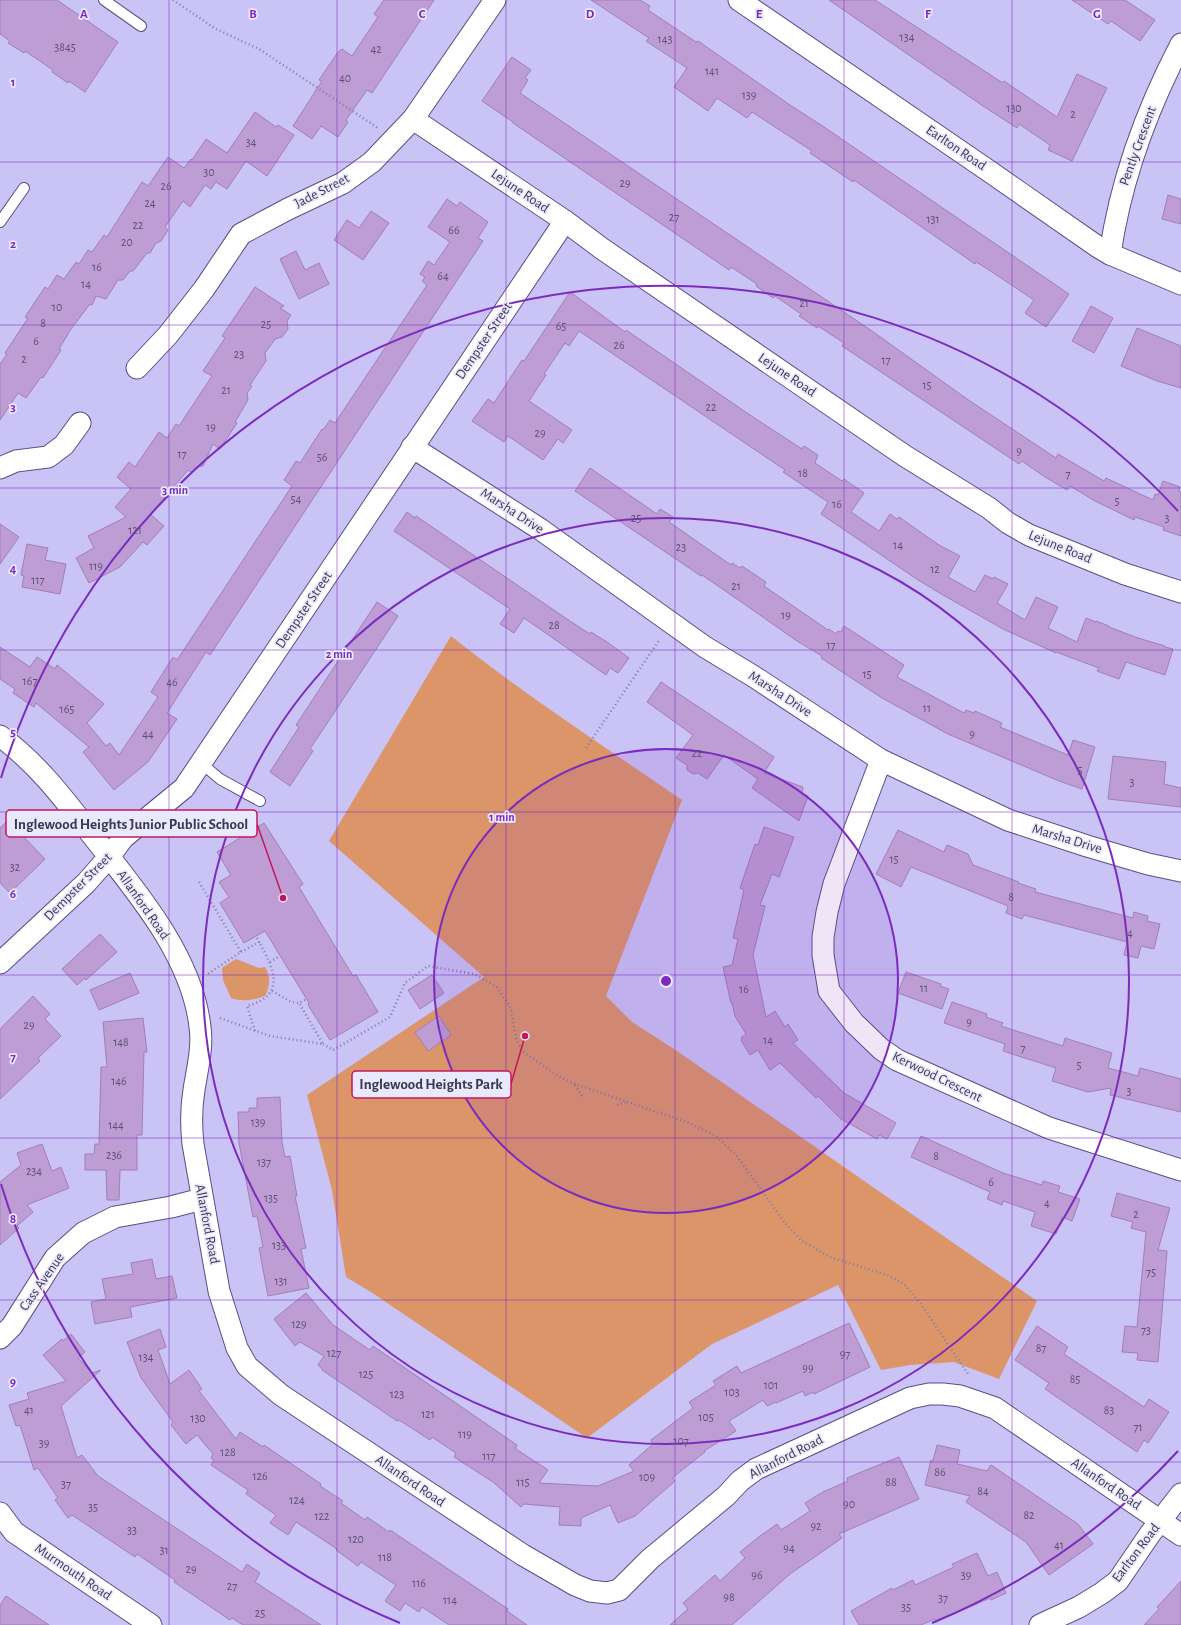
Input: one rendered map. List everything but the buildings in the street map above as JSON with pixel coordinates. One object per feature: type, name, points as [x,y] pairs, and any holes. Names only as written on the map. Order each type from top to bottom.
[{"type":"street","name":"Jade Street","points":[[137,368],[168,335],[204,289],[241,234],[288,209],[343,183],[372,162],[413,119],[495,0]]},
{"type":"street","name":"Earlton Road","points":[[739,0],[1110,254],[1181,284]]},
{"type":"street","name":"Pently Crescent","points":[[1110,254],[1118,206],[1125,180],[1143,128],[1158,91],[1181,44]]},
{"type":"street","name":"Lejune Road","points":[[413,119],[565,221],[601,248],[905,456],[989,508],[1018,529],[1029,535],[1125,574],[1181,592]]},
{"type":"street","name":"Dempster Street","points":[[0,963],[86,883],[109,857],[123,838],[184,788],[565,221]]},
{"type":"street","points":[[0,468],[16,461],[48,457],[64,445],[80,423]]},
{"type":"street","name":"Marsha Drive","points":[[412,448],[540,529],[705,647],[753,676],[881,760],[1008,820],[1148,864],[1181,871]]},
{"type":"street","name":"Allanford Road","points":[[0,736],[28,759],[54,786],[146,905],[160,927],[189,982],[201,1028],[199,1061],[194,1089],[191,1123],[195,1161],[219,1291],[237,1348],[247,1366],[281,1394],[486,1532],[523,1555],[575,1585],[590,1590],[607,1593],[619,1590],[650,1559],[726,1496],[740,1481],[756,1469],[910,1398],[929,1394],[960,1396],[995,1408],[1181,1535]]},
{"type":"street","name":"Kerwood Crescent","points":[[881,760],[834,884],[827,912],[823,937],[823,955],[829,991],[859,1029],[897,1060],[1049,1128],[1181,1170]]},
{"type":"street","name":"Cass Avenue","points":[[0,1338],[12,1326],[55,1258],[83,1233],[115,1217],[202,1199]]},
{"type":"street","name":"Earlton Road","points":[[1040,1625],[1080,1607],[1118,1581],[1181,1494]]},
{"type":"street","name":"Murmouth Road","points":[[0,1513],[14,1532],[151,1625]]},
{"type":"lane","points":[[104,0],[141,26]]},
{"type":"lane","points":[[0,222],[24,188]]},
{"type":"lane","points":[[201,763],[220,779],[260,801]]},
{"type":"path","points":[[173,0],[216,29],[258,49],[394,139]]},
{"type":"path","points":[[586,748],[671,623]]},
{"type":"path","points":[[199,882],[241,952]]},
{"type":"path","points":[[255,1031],[247,1006],[259,1002],[272,991],[273,977],[270,962],[256,936]]},
{"type":"path","points":[[189,982],[210,973],[259,942]]},
{"type":"path","points":[[270,962],[280,956]]},
{"type":"path","points":[[220,1018],[270,1036],[323,1044],[333,1050],[390,1017],[405,983],[428,966],[474,974],[496,986],[510,1006],[516,1038],[522,1051],[558,1076],[575,1084],[689,1123],[716,1136],[736,1155],[785,1223],[802,1241],[830,1257],[890,1276],[904,1284],[921,1304],[968,1374]]},
{"type":"path","points":[[272,991],[291,1002],[299,1003],[306,999]]},
{"type":"path","points":[[299,1003],[323,1044]]},
{"type":"path","points":[[575,1084],[582,1096]]},
{"type":"path","points":[[617,1105],[628,1102]]},
{"type":"shaded area","points":[[451,636],[536,700],[682,800],[606,996],[632,1022],[677,1051],[1037,1301],[999,1379],[954,1362],[910,1365],[881,1370],[838,1285],[712,1344],[587,1438],[371,1292],[346,1277],[332,1190],[307,1095],[484,977],[329,841]]},
{"type":"shaded area","points":[[236,959],[259,968],[265,967],[269,981],[265,996],[248,1000],[231,998],[223,980],[222,968]]},
{"type":"place","name":"Inglewood Heights Junior Public School","points":[[283,898]]},
{"type":"place","name":"Inglewood Heights Park","points":[[525,1036]]}]
